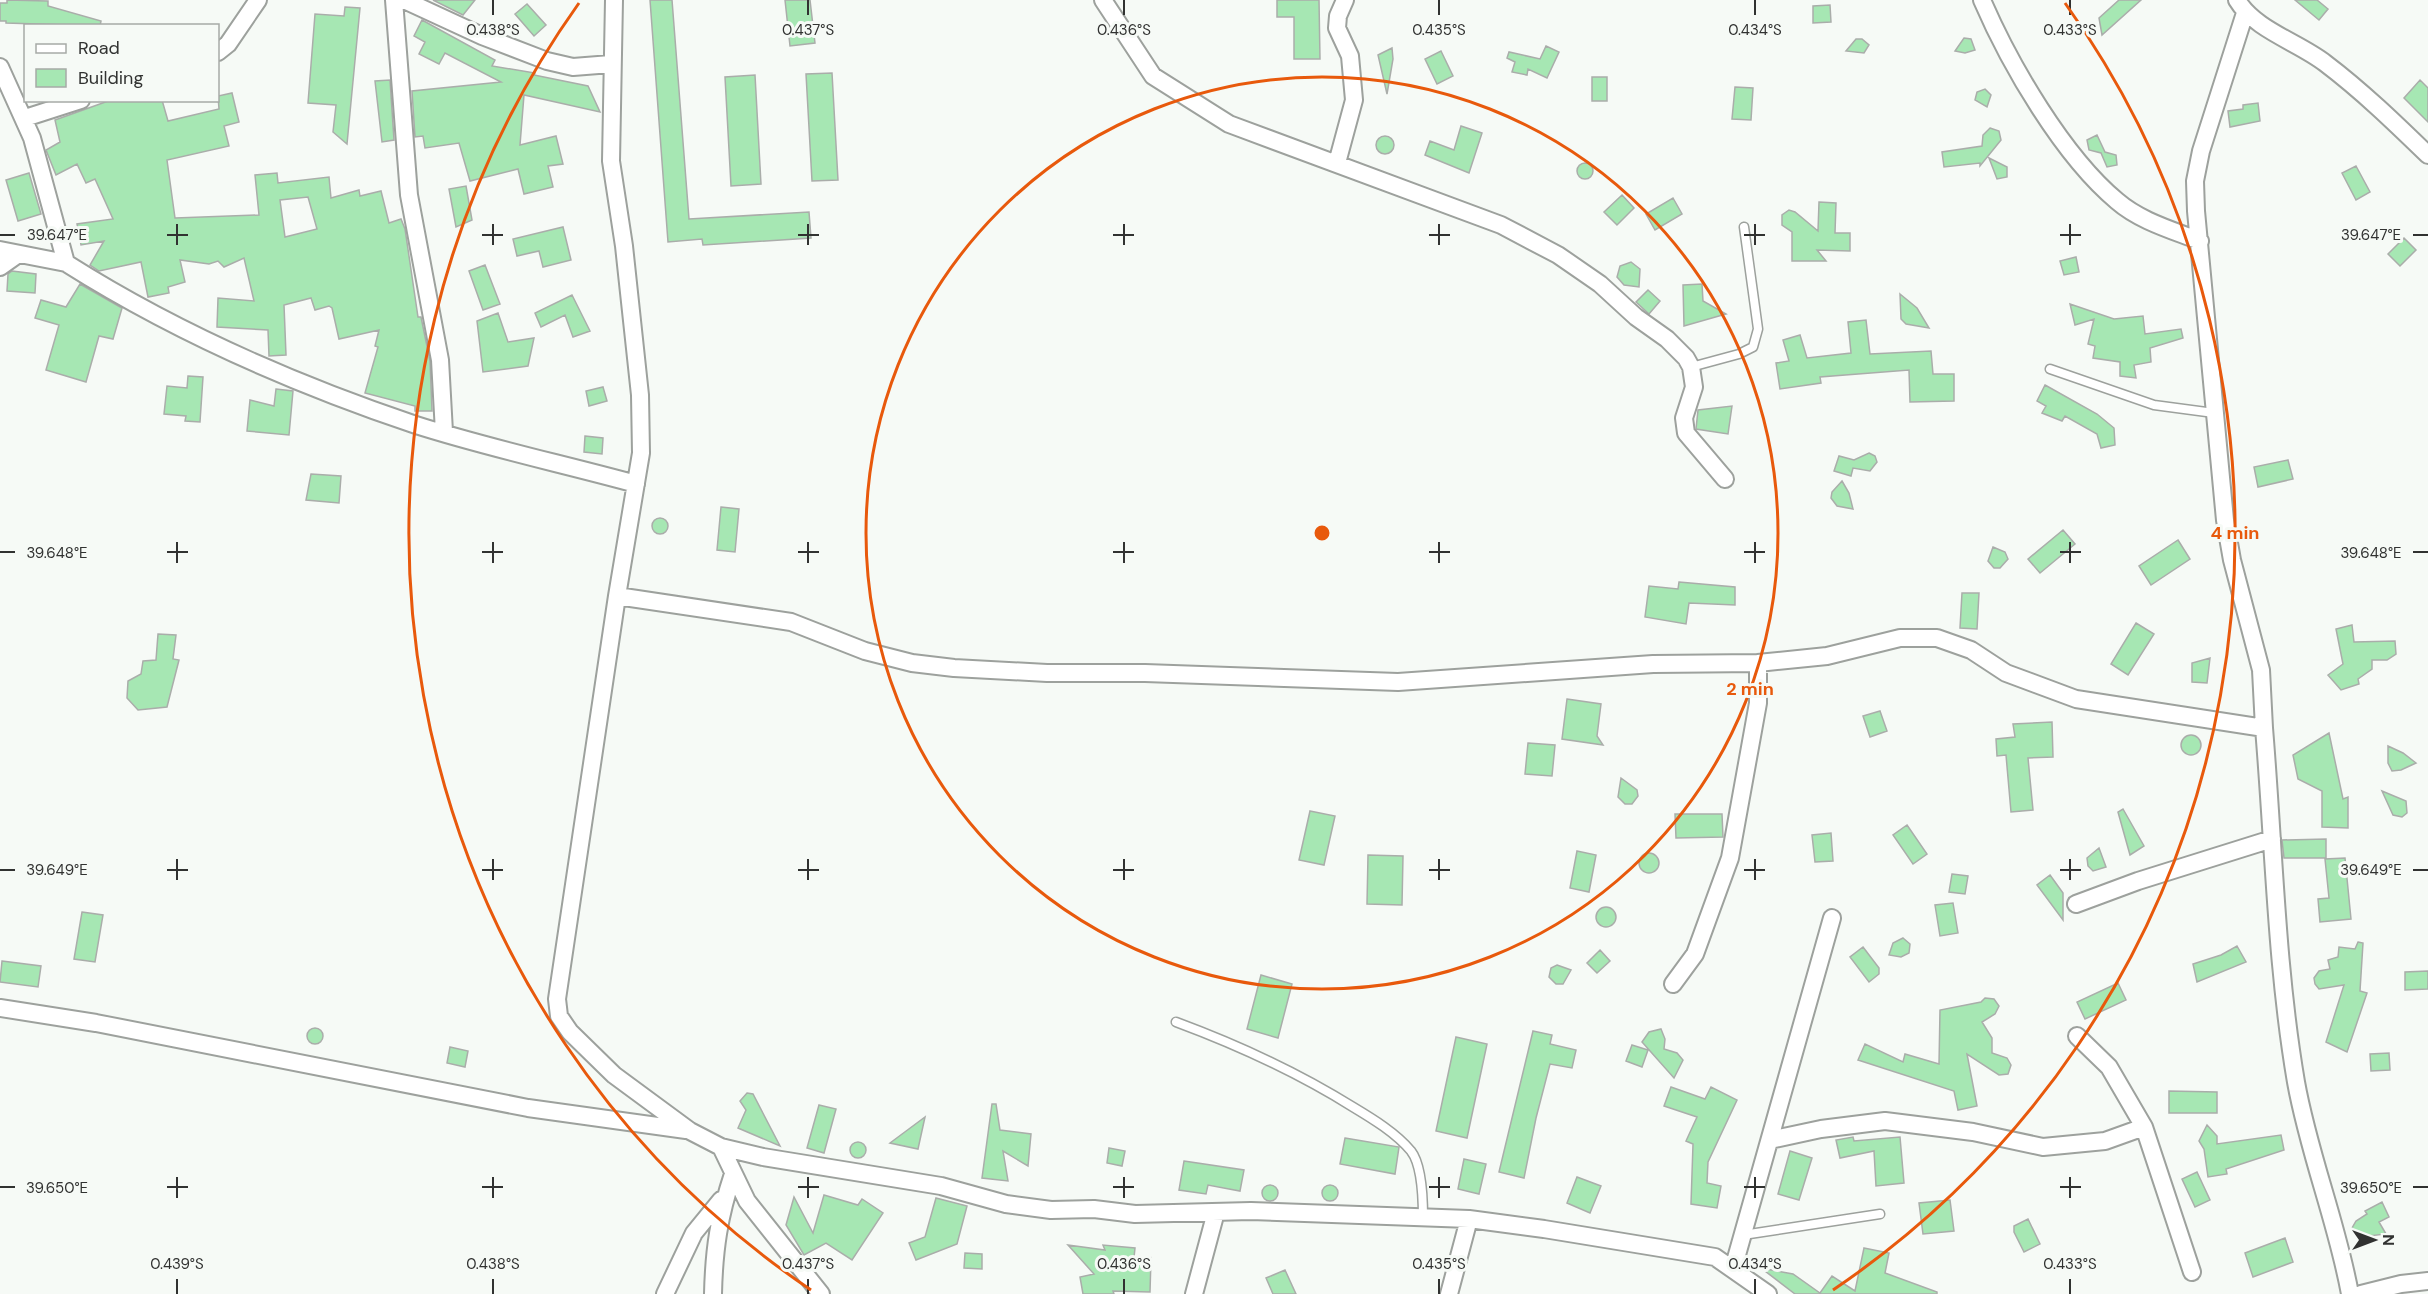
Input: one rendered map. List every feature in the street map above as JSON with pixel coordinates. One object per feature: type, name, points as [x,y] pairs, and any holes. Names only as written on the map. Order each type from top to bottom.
[{"type":"street","points":[[219,51],[228,44],[258,0]]},
{"type":"street","points":[[394,0],[409,195],[440,360],[444,432]]},
{"type":"street","points":[[404,0],[483,36],[547,61],[573,67],[611,64]]},
{"type":"street","points":[[614,0],[611,64],[611,161],[624,246],[640,396],[642,453],[617,596],[557,999],[560,1016],[570,1032],[614,1075],[690,1131],[721,1148],[941,1186],[1005,1204],[1051,1210],[1094,1209],[1136,1214],[1216,1212],[1469,1219],[1715,1257],[1768,1294]]},
{"type":"street","points":[[1104,0],[1153,76],[1229,124],[1501,225],[1558,255],[1600,284],[1636,317],[1667,339],[1686,358],[1691,367],[1694,387],[1684,418],[1686,433],[1725,479]]},
{"type":"street","points":[[1337,163],[1354,100],[1350,56],[1337,28],[1338,16],[1345,0]]},
{"type":"street","points":[[1982,0],[1996,33],[2076,159],[2118,202],[2157,225],[2200,240]]},
{"type":"street","points":[[2350,1294],[2341,1248],[2314,1165],[2297,1085],[2282,989],[2261,670],[2232,560],[2214,413],[2195,182],[2201,151],[2241,7],[2323,61],[2367,96],[2428,155]]},
{"type":"street","points":[[0,67],[25,118],[66,263]]},
{"type":"street","points":[[25,118],[75,102]]},
{"type":"street","points":[[0,250],[66,263],[124,300],[235,356],[417,425],[636,484]]},
{"type":"street","points":[[0,267],[17,255]]},
{"type":"street","points":[[617,596],[791,622],[865,651],[912,663],[954,668],[1047,673],[1145,673],[1398,682],[1653,664],[1758,663],[1827,656],[1900,638],[1937,638],[1971,650],[2006,673],[2076,699],[2264,728]]},
{"type":"street","points":[[1673,984],[1695,954],[1730,858],[1758,703],[1758,663]]},
{"type":"street","points":[[2076,904],[2138,881],[2272,839]]},
{"type":"street","points":[[1733,1269],[1832,918]]},
{"type":"street","points":[[0,1008],[96,1023],[528,1108],[690,1131]]},
{"type":"street","points":[[2077,1036],[2109,1067],[2144,1126],[2192,1272]]},
{"type":"street","points":[[1770,1140],[1821,1129],[1885,1121],[1973,1132],[2043,1147],[2105,1141],[2144,1126]]},
{"type":"street","points":[[721,1148],[747,1201],[777,1235],[821,1294]]},
{"type":"street","points":[[713,1294],[714,1248],[724,1197],[733,1174]]},
{"type":"street","points":[[665,1294],[694,1233],[724,1197]]},
{"type":"street","points":[[1194,1294],[1216,1212]]},
{"type":"street","points":[[1449,1294],[1469,1219]]},
{"type":"street","points":[[2361,1294],[2401,1284],[2428,1281]]},
{"type":"lane","points":[[1691,367],[1739,354],[1754,347],[1758,329],[1744,227]]},
{"type":"lane","points":[[2050,369],[2154,405],[2214,413]]},
{"type":"lane","points":[[1176,1022],[1224,1040],[1308,1079],[1381,1124],[1413,1153],[1424,1196],[1422,1218]]},
{"type":"lane","points":[[1743,1235],[1880,1214]]},
{"type":"building","points":[[7,0],[48,1],[48,6],[101,21],[100,24],[6,23],[6,21],[0,21],[0,3],[7,3]]},
{"type":"building","points":[[433,0],[475,0],[463,15]]},
{"type":"building","points":[[650,0],[672,0],[689,219],[809,212],[811,238],[703,245],[702,239],[668,242]]},
{"type":"building","points":[[785,0],[810,0],[815,43],[790,46]]},
{"type":"building","points":[[1277,0],[1319,0],[1320,59],[1294,59],[1294,17],[1277,17]]},
{"type":"building","points":[[2119,0],[2141,0],[2102,35],[2099,18]]},
{"type":"building","points":[[2295,0],[2317,0],[2328,9],[2319,20]]},
{"type":"building","points":[[527,4],[546,25],[534,36],[515,14]]},
{"type":"building","points":[[1830,5],[1831,22],[1813,23],[1813,6]]},
{"type":"building","points":[[345,7],[360,8],[347,144],[333,132],[336,105],[308,103],[315,14],[344,16]]},
{"type":"building","points":[[422,20],[495,60],[492,66],[535,73],[534,75],[588,86],[600,112],[524,95],[520,145],[556,136],[563,164],[548,166],[553,187],[524,194],[518,169],[470,181],[459,143],[425,148],[423,136],[415,137],[412,91],[501,82],[445,53],[439,64],[419,54],[425,42],[414,36]]},
{"type":"building","points":[[1964,38],[1971,39],[1975,50],[1965,53],[1955,51]]},
{"type":"building","points":[[1856,39],[1862,39],[1869,45],[1864,53],[1846,51]]},
{"type":"building","points":[[1546,46],[1559,52],[1547,78],[1528,69],[1527,75],[1512,72],[1515,62],[1507,58],[1509,52],[1540,59]]},
{"type":"building","points":[[1392,48],[1393,59],[1387,94],[1378,55]]},
{"type":"building","points":[[1441,51],[1453,76],[1437,84],[1425,59]]},
{"type":"building","points":[[832,73],[838,180],[812,181],[806,74]]},
{"type":"building","points":[[755,75],[761,184],[731,186],[725,77]]},
{"type":"building","points":[[1592,77],[1607,77],[1607,101],[1592,101]]},
{"type":"building","points":[[390,80],[394,140],[382,142],[375,81]]},
{"type":"building","points":[[2420,80],[2428,88],[2428,122],[2404,98]]},
{"type":"building","points":[[1735,87],[1753,88],[1751,120],[1732,119]]},
{"type":"building","points":[[1985,89],[1991,95],[1987,107],[1975,100],[1977,92]]},
{"type":"building","points":[[232,93],[239,122],[224,126],[229,146],[167,160],[175,218],[259,215],[255,175],[277,173],[278,183],[329,177],[331,198],[359,190],[360,196],[381,191],[389,223],[401,219],[405,229],[418,317],[421,317],[430,361],[432,411],[415,411],[415,406],[365,393],[378,347],[375,346],[379,330],[339,339],[332,308],[329,306],[315,310],[311,298],[284,305],[286,355],[269,356],[268,330],[217,327],[218,298],[254,301],[244,258],[224,267],[218,261],[209,264],[180,260],[185,282],[168,287],[169,293],[148,297],[141,262],[99,271],[90,265],[104,241],[81,245],[77,224],[113,219],[95,179],[86,183],[77,164],[56,175],[46,150],[60,142],[55,120],[105,102],[163,102],[168,121],[219,109],[219,96]],"holes":[[[308,197],[317,229],[285,237],[280,200]]]},
{"type":"building","points":[[2258,103],[2260,121],[2230,127],[2228,111],[2243,109],[2243,105]]},
{"type":"building","points":[[1461,126],[1482,133],[1469,173],[1425,155],[1430,141],[1454,150]]},
{"type":"building","points":[[1990,128],[1999,131],[2001,140],[1980,166],[1980,163],[1944,167],[1942,152],[1982,146],[1983,135]]},
{"type":"building","points":[[2097,135],[2105,152],[2116,155],[2117,165],[2107,167],[2101,153],[2089,150],[2087,140]]},
{"type":"building","points":[[1381,136],[1389,136],[1394,141],[1392,152],[1381,154],[1376,149],[1376,141]]},
{"type":"building","points":[[1989,158],[2007,167],[2007,177],[1997,179]]},
{"type":"building","points":[[1585,163],[1593,171],[1585,179],[1577,171]]},
{"type":"building","points":[[2356,166],[2370,192],[2356,200],[2342,173]]},
{"type":"building","points":[[29,173],[41,214],[18,221],[6,180]]},
{"type":"building","points":[[466,186],[472,220],[456,227],[449,189]]},
{"type":"building","points":[[1622,195],[1634,208],[1617,225],[1604,212]]},
{"type":"building","points":[[1673,198],[1682,214],[1655,230],[1646,214]]},
{"type":"building","points":[[1819,202],[1836,203],[1835,233],[1850,233],[1850,251],[1817,250],[1826,261],[1792,261],[1792,232],[1782,225],[1782,215],[1789,210],[1795,212],[1818,231]]},
{"type":"building","points":[[563,227],[571,260],[543,267],[539,251],[517,256],[513,239]]},
{"type":"building","points":[[2404,238],[2416,250],[2400,266],[2388,254]]},
{"type":"building","points":[[2076,257],[2079,272],[2064,275],[2060,261]]},
{"type":"building","points":[[1631,262],[1640,269],[1639,287],[1624,285],[1617,277],[1620,266]]},
{"type":"building","points":[[485,265],[500,304],[483,310],[469,271]]},
{"type":"building","points":[[12,271],[36,274],[35,293],[7,291],[8,274]]},
{"type":"building","points":[[80,284],[122,308],[113,339],[99,336],[86,382],[46,370],[59,325],[35,318],[41,300],[66,307]]},
{"type":"building","points":[[1702,284],[1703,301],[1726,314],[1684,326],[1683,285]]},
{"type":"building","points":[[1648,290],[1660,301],[1649,314],[1636,302]]},
{"type":"building","points":[[1900,294],[1917,308],[1929,328],[1906,324],[1901,319]]},
{"type":"building","points":[[572,295],[590,331],[573,337],[565,315],[541,327],[535,313]]},
{"type":"building","points":[[2070,304],[2114,319],[2143,316],[2145,334],[2181,329],[2183,338],[2150,348],[2151,362],[2134,365],[2136,378],[2120,376],[2120,362],[2093,358],[2095,346],[2088,344],[2094,319],[2075,325]]},
{"type":"building","points":[[498,313],[508,342],[534,338],[528,366],[483,372],[477,321]]},
{"type":"building","points":[[1866,320],[1870,354],[1931,351],[1933,374],[1954,374],[1954,401],[1910,402],[1909,370],[1820,377],[1821,383],[1780,389],[1776,363],[1789,361],[1783,340],[1800,335],[1807,358],[1851,353],[1848,322]]},
{"type":"building","points":[[188,376],[203,377],[200,422],[185,421],[186,416],[164,414],[167,386],[187,388]]},
{"type":"building","points":[[2045,385],[2097,414],[2114,428],[2115,445],[2101,448],[2097,434],[2065,416],[2062,421],[2042,413],[2046,406],[2037,401]]},
{"type":"building","points":[[603,387],[607,401],[589,406],[586,391]]},
{"type":"building","points":[[276,389],[293,391],[289,435],[247,431],[250,400],[274,406]]},
{"type":"building","points":[[1732,406],[1728,434],[1696,429],[1698,410]]},
{"type":"building","points":[[585,436],[603,438],[602,454],[584,452]]},
{"type":"building","points":[[1869,453],[1875,456],[1877,462],[1870,471],[1853,468],[1851,476],[1834,471],[1839,456],[1854,460]]},
{"type":"building","points":[[2288,460],[2293,479],[2258,487],[2254,467]]},
{"type":"building","points":[[311,474],[341,476],[339,503],[306,500]]},
{"type":"building","points":[[1842,481],[1849,493],[1853,509],[1837,506],[1831,498],[1832,492]]},
{"type":"building","points":[[721,507],[739,509],[735,552],[717,550]]},
{"type":"building","points":[[660,518],[666,520],[668,526],[666,532],[660,534],[654,532],[652,526],[654,520]]},
{"type":"building","points":[[2063,530],[2075,544],[2040,573],[2028,559]]},
{"type":"building","points":[[2178,540],[2190,559],[2151,585],[2139,566]]},
{"type":"building","points":[[1993,547],[2005,552],[2008,559],[2000,568],[1994,568],[1988,561]]},
{"type":"building","points":[[1679,582],[1735,587],[1735,605],[1689,603],[1686,624],[1645,617],[1649,586],[1678,589]]},
{"type":"building","points":[[1962,593],[1979,593],[1977,629],[1960,628]]},
{"type":"building","points":[[2136,623],[2154,634],[2128,675],[2111,664]]},
{"type":"building","points":[[2352,625],[2354,642],[2395,641],[2396,654],[2387,660],[2372,660],[2372,669],[2358,679],[2359,684],[2341,690],[2328,675],[2343,664],[2336,629]]},
{"type":"building","points":[[158,634],[176,635],[173,659],[179,660],[167,707],[138,710],[127,698],[128,681],[141,674],[143,661],[156,660]]},
{"type":"building","points":[[2210,658],[2207,683],[2192,682],[2192,663]]},
{"type":"building","points":[[1567,699],[1601,704],[1597,736],[1603,745],[1562,739]]},
{"type":"building","points":[[1880,711],[1887,731],[1870,737],[1863,716]]},
{"type":"building","points":[[2052,722],[2053,757],[2028,758],[2033,810],[2011,812],[2006,755],[1997,756],[1996,739],[2015,737],[2013,724]]},
{"type":"building","points":[[2329,733],[2343,799],[2348,797],[2348,828],[2322,827],[2322,791],[2298,779],[2293,755]]},
{"type":"building","points":[[2191,735],[2198,738],[2201,745],[2198,752],[2191,755],[2184,752],[2181,745],[2184,738]]},
{"type":"building","points":[[1528,743],[1555,745],[1552,776],[1525,774]]},
{"type":"building","points":[[2388,746],[2403,753],[2416,763],[2401,770],[2392,771],[2388,763]]},
{"type":"building","points":[[1621,778],[1637,790],[1638,796],[1632,804],[1625,804],[1618,797]]},
{"type":"building","points":[[2382,791],[2406,801],[2407,813],[2402,817],[2393,815]]},
{"type":"building","points":[[2123,809],[2144,846],[2130,855],[2118,812]]},
{"type":"building","points":[[1310,811],[1335,816],[1324,865],[1299,860]]},
{"type":"building","points":[[1675,814],[1722,814],[1723,837],[1676,838]]},
{"type":"building","points":[[1907,825],[1927,854],[1913,864],[1893,835]]},
{"type":"building","points":[[1831,833],[1833,861],[1815,862],[1812,835]]},
{"type":"building","points":[[2326,839],[2326,858],[2284,858],[2282,840]]},
{"type":"building","points":[[2099,848],[2106,867],[2093,871],[2088,866],[2087,858]]},
{"type":"building","points":[[1577,851],[1596,855],[1589,892],[1570,888]]},
{"type":"building","points":[[1649,853],[1656,856],[1659,863],[1656,870],[1649,873],[1642,870],[1639,863],[1642,856]]},
{"type":"building","points":[[1368,855],[1403,856],[1402,905],[1367,904]]},
{"type":"building","points":[[2345,858],[2351,919],[2320,922],[2318,899],[2329,898],[2325,859]]},
{"type":"building","points":[[1952,874],[1968,876],[1965,894],[1949,892]]},
{"type":"building","points":[[2050,875],[2063,893],[2063,920],[2037,885]]},
{"type":"building","points":[[1953,903],[1958,933],[1940,936],[1935,905]]},
{"type":"building","points":[[1606,907],[1613,910],[1616,917],[1613,924],[1606,927],[1599,924],[1596,917],[1599,910]]},
{"type":"building","points":[[82,912],[103,915],[95,962],[74,959]]},
{"type":"building","points":[[1903,938],[1910,944],[1909,953],[1901,957],[1889,955],[1893,943]]},
{"type":"building","points":[[2358,942],[2363,943],[2360,991],[2367,993],[2347,1052],[2326,1042],[2344,985],[2319,989],[2314,978],[2319,971],[2330,969],[2328,960],[2338,957],[2339,947],[2355,949]]},
{"type":"building","points":[[2237,946],[2246,962],[2197,982],[2193,964],[2221,955]]},
{"type":"building","points":[[1863,947],[1879,968],[1879,974],[1869,982],[1850,957]]},
{"type":"building","points":[[1600,950],[1610,961],[1597,973],[1587,963]]},
{"type":"building","points":[[2,961],[41,966],[38,987],[0,982]]},
{"type":"building","points":[[1557,965],[1571,970],[1563,984],[1556,984],[1549,977],[1551,968]]},
{"type":"building","points":[[2428,971],[2428,989],[2405,990],[2405,972]]},
{"type":"building","points":[[1261,975],[1292,984],[1278,1038],[1247,1029]]},
{"type":"building","points":[[2118,983],[2126,1000],[2085,1019],[2077,1002]]},
{"type":"building","points":[[1985,998],[1994,999],[1999,1006],[1995,1014],[1982,1022],[1992,1038],[1992,1053],[2007,1058],[2011,1065],[2008,1074],[1999,1075],[1967,1054],[1977,1106],[1958,1110],[1954,1091],[1858,1060],[1865,1044],[1903,1062],[1905,1054],[1939,1064],[1940,1010],[1981,1002]]},
{"type":"building","points":[[315,1028],[323,1036],[315,1044],[307,1036]]},
{"type":"building","points":[[1661,1029],[1665,1039],[1664,1049],[1677,1053],[1683,1060],[1674,1078],[1642,1042],[1649,1032]]},
{"type":"building","points":[[1533,1031],[1552,1035],[1550,1044],[1576,1050],[1572,1068],[1550,1064],[1524,1178],[1499,1172]]},
{"type":"building","points":[[1456,1037],[1487,1044],[1467,1138],[1436,1131]]},
{"type":"building","points":[[1632,1045],[1648,1050],[1642,1067],[1626,1061]]},
{"type":"building","points":[[450,1047],[468,1051],[465,1067],[447,1063]]},
{"type":"building","points":[[2389,1053],[2390,1070],[2371,1071],[2370,1054]]},
{"type":"building","points":[[1671,1087],[1705,1099],[1711,1087],[1737,1100],[1708,1162],[1707,1183],[1721,1186],[1717,1208],[1691,1204],[1693,1144],[1686,1141],[1697,1117],[1664,1106]]},
{"type":"building","points":[[2169,1091],[2217,1092],[2217,1113],[2169,1113]]},
{"type":"building","points":[[747,1093],[753,1094],[780,1146],[738,1128],[746,1110],[740,1101]]},
{"type":"building","points":[[992,1104],[996,1104],[1000,1130],[1031,1134],[1028,1166],[1003,1151],[1008,1181],[982,1178]]},
{"type":"building","points":[[819,1105],[836,1109],[824,1153],[807,1148]]},
{"type":"building","points":[[925,1117],[918,1149],[890,1143]]},
{"type":"building","points":[[2207,1125],[2217,1136],[2217,1144],[2281,1135],[2284,1150],[2226,1169],[2227,1174],[2208,1177],[2204,1149],[2199,1141]]},
{"type":"building","points":[[1853,1137],[1854,1141],[1900,1137],[1904,1183],[1876,1186],[1874,1151],[1840,1158],[1836,1140]]},
{"type":"building","points":[[1345,1138],[1399,1147],[1395,1174],[1340,1164]]},
{"type":"building","points":[[858,1142],[864,1144],[866,1150],[864,1156],[858,1158],[852,1156],[850,1150],[852,1144]]},
{"type":"building","points":[[1109,1148],[1125,1151],[1122,1166],[1107,1163]]},
{"type":"building","points":[[1790,1151],[1812,1158],[1799,1200],[1778,1194]]},
{"type":"building","points":[[1464,1159],[1486,1164],[1479,1194],[1458,1189]]},
{"type":"building","points":[[1184,1161],[1244,1170],[1240,1191],[1208,1185],[1206,1194],[1179,1190]]},
{"type":"building","points":[[2197,1172],[2210,1200],[2195,1207],[2182,1179]]},
{"type":"building","points":[[1577,1177],[1601,1186],[1590,1213],[1567,1203]]},
{"type":"building","points":[[1267,1185],[1273,1185],[1278,1193],[1276,1199],[1267,1201],[1262,1196],[1262,1190]]},
{"type":"building","points":[[1330,1185],[1336,1187],[1338,1193],[1336,1199],[1330,1201],[1324,1199],[1322,1193],[1324,1187]]},
{"type":"building","points":[[824,1195],[858,1205],[862,1199],[883,1213],[852,1260],[826,1243],[804,1255],[786,1225],[794,1197],[813,1233]]},
{"type":"building","points":[[936,1198],[967,1206],[957,1244],[916,1260],[909,1243],[925,1237]]},
{"type":"building","points":[[1950,1200],[1954,1231],[1923,1234],[1919,1203]]},
{"type":"building","points":[[2382,1202],[2389,1217],[2379,1222],[2386,1234],[2360,1237],[2355,1234],[2352,1228],[2356,1221],[2367,1214],[2365,1211]]},
{"type":"building","points":[[2028,1219],[2040,1244],[2024,1252],[2014,1232],[2014,1226]]},
{"type":"building","points":[[2285,1238],[2293,1262],[2253,1277],[2245,1253]]},
{"type":"building","points":[[1068,1245],[1105,1250],[1103,1245],[1135,1248],[1133,1267],[1151,1258],[1150,1292],[1113,1291],[1114,1294],[1083,1294],[1080,1277],[1094,1274]]},
{"type":"building","points":[[1864,1248],[1889,1253],[1885,1273],[1937,1292],[1937,1294],[1795,1294],[1761,1268],[1793,1274],[1820,1293],[1832,1276],[1855,1291]]},
{"type":"building","points":[[965,1253],[982,1254],[982,1269],[964,1268]]},
{"type":"building","points":[[1285,1270],[1296,1294],[1273,1294],[1266,1278]]}]
